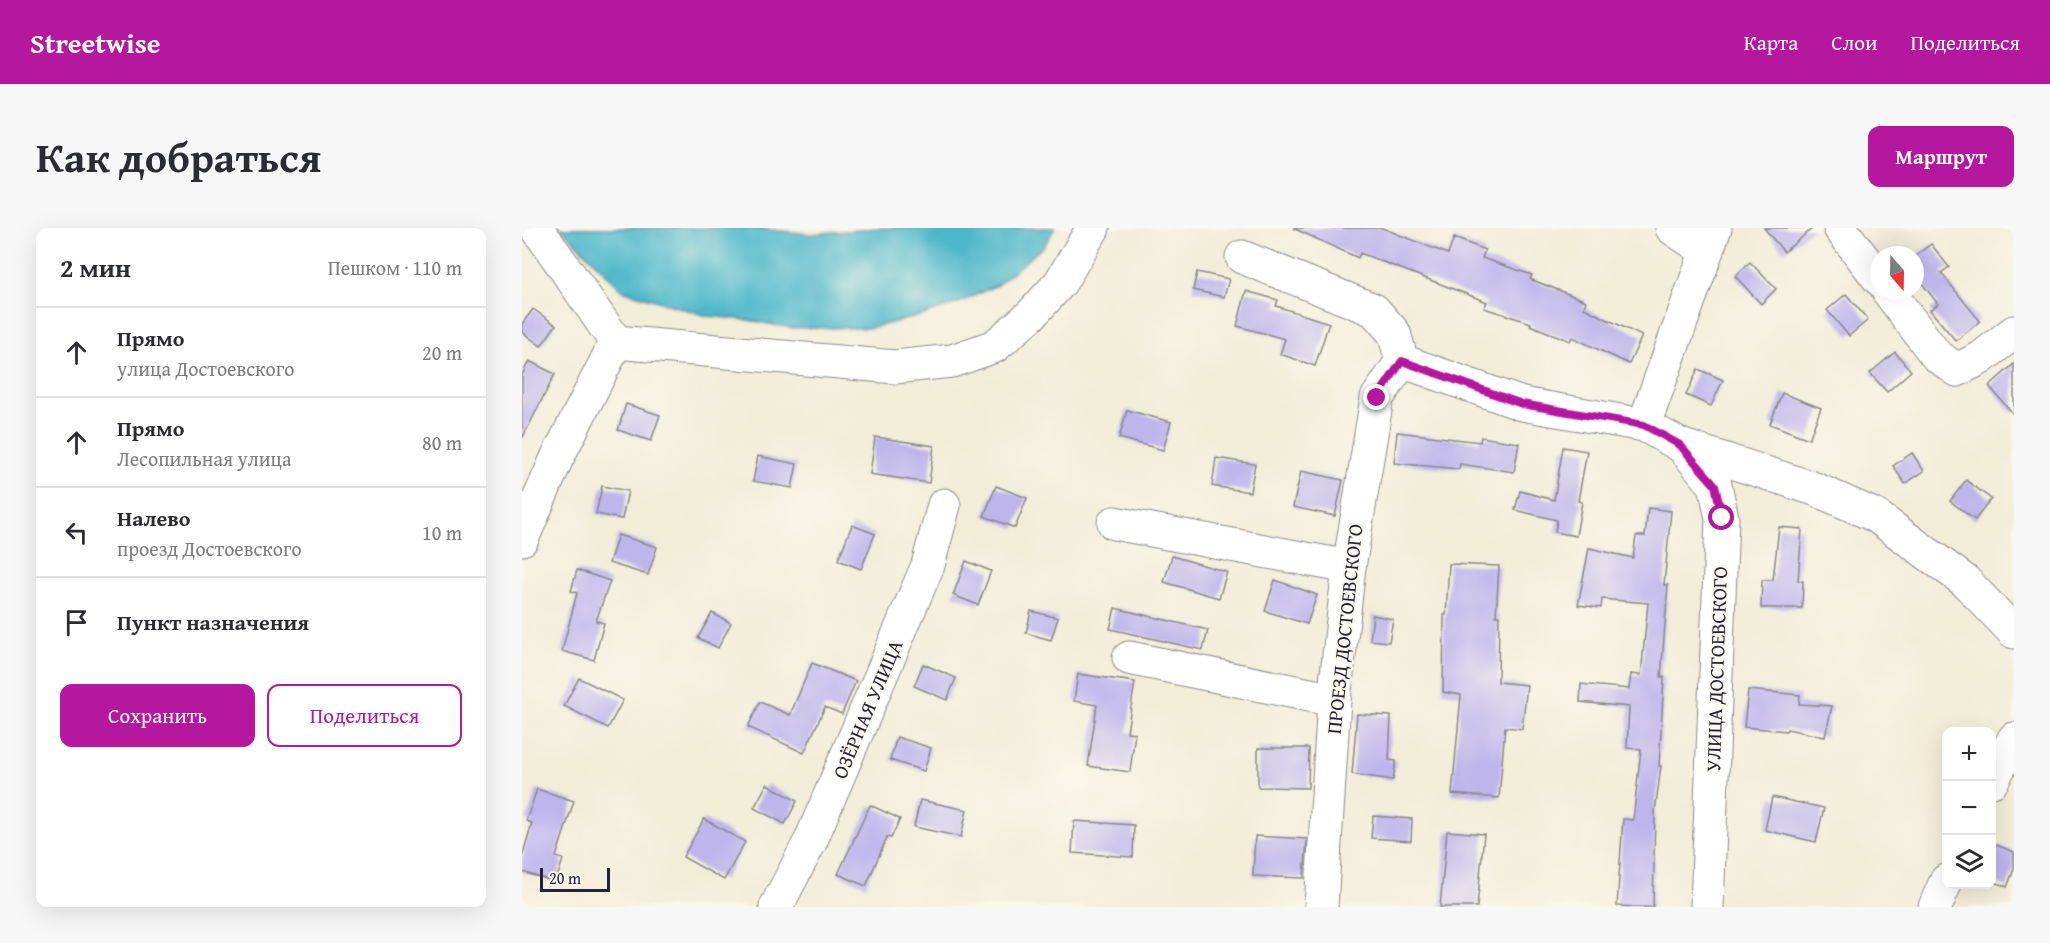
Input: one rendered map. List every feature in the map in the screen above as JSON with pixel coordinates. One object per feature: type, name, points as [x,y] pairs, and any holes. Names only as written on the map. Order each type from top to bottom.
[{"type":"street","points":[[537,228],[616,342]]},
{"type":"street","points":[[616,342],[895,367],[952,361],[995,346],[1031,315],[1060,283],[1093,228]]},
{"type":"street","points":[[1644,425],[1710,239],[1672,228]]},
{"type":"street","points":[[1840,228],[1870,267]]},
{"type":"street","points":[[1242,257],[1374,310],[1394,333],[1402,361],[1522,404],[1644,425],[1680,445],[1815,489],[1876,516],[1965,581],[2014,632]]},
{"type":"street","points":[[1895,300],[1936,355],[1957,370],[1981,358],[2014,332]]},
{"type":"street","points":[[522,539],[557,458],[616,342]]},
{"type":"street","name":"ПРОЕЗД ДОСТОЕВСКОГО","points":[[1322,907],[1334,700],[1349,567],[1377,398],[1402,361]]},
{"type":"street","name":"УЛИЦА ДОСТОЕВСКОГО","points":[[1680,445],[1715,485],[1722,518],[1707,907]]},
{"type":"street","name":"ОЗЁРНАЯ УЛИЦА","points":[[776,907],[811,840],[928,565],[944,505]]},
{"type":"street","points":[[1114,523],[1349,567]]},
{"type":"street","points":[[1129,658],[1334,700]]},
{"type":"street","points":[[1996,773],[2014,739]]},
{"type":"street","points":[[1935,907],[1943,889]]},
{"type":"water","points":[[561,228],[753,228],[811,234],[879,228],[1055,228],[1044,246],[997,285],[961,302],[921,316],[870,328],[792,328],[707,316],[622,290]]},
{"type":"building","points":[[1293,228],[1382,228],[1448,254],[1454,238],[1485,250],[1482,258],[1532,275],[1530,279],[1586,301],[1584,308],[1642,336],[1629,364],[1572,337],[1570,341],[1530,325],[1531,323],[1484,308],[1487,302],[1360,253],[1358,258]]},
{"type":"building","points":[[1764,228],[1813,228],[1784,252]]},
{"type":"building","points":[[1931,244],[1949,267],[1941,273],[1980,321],[1956,341],[1930,310],[1938,304],[1924,286],[1924,249]]},
{"type":"building","points":[[1750,262],[1776,289],[1761,304],[1735,276]]},
{"type":"building","points":[[1197,272],[1229,279],[1224,297],[1193,290]]},
{"type":"building","points":[[1246,291],[1278,300],[1276,306],[1329,323],[1315,366],[1280,354],[1285,339],[1237,326]]},
{"type":"building","points":[[1846,294],[1868,320],[1849,336],[1827,310]]},
{"type":"building","points":[[533,309],[556,325],[541,346],[522,332],[522,324]]},
{"type":"building","points":[[1895,352],[1911,371],[1887,392],[1870,373]]},
{"type":"building","points":[[529,361],[555,374],[522,439],[522,375]]},
{"type":"building","points":[[2014,364],[2014,415],[1989,386]]},
{"type":"building","points":[[1698,369],[1723,380],[1711,406],[1686,395]]},
{"type":"building","points":[[1782,393],[1821,408],[1809,439],[1770,424]]},
{"type":"building","points":[[626,404],[660,415],[651,441],[618,430]]},
{"type":"building","points":[[1127,410],[1171,422],[1163,450],[1119,438]]},
{"type":"building","points":[[1397,432],[1480,442],[1481,437],[1519,443],[1514,472],[1460,464],[1459,469],[1394,463]]},
{"type":"building","points":[[875,437],[934,446],[929,483],[870,474]]},
{"type":"building","points":[[1563,447],[1587,451],[1578,501],[1582,502],[1576,536],[1555,532],[1557,520],[1515,510],[1520,491],[1554,500]]},
{"type":"building","points":[[1912,453],[1924,471],[1905,484],[1893,466]]},
{"type":"building","points":[[758,456],[797,464],[792,488],[753,481]]},
{"type":"building","points":[[1216,458],[1255,464],[1250,492],[1212,486]]},
{"type":"building","points":[[1301,471],[1343,480],[1335,516],[1293,507]]},
{"type":"building","points":[[1966,480],[1991,499],[1975,520],[1950,501]]},
{"type":"building","points":[[602,486],[628,491],[622,519],[596,514]]},
{"type":"building","points":[[996,486],[1027,498],[1015,528],[984,516]]},
{"type":"building","points":[[1648,508],[1671,511],[1664,585],[1668,585],[1661,677],[1664,677],[1659,766],[1661,766],[1655,812],[1653,907],[1617,906],[1623,819],[1633,820],[1641,749],[1627,748],[1629,707],[1580,702],[1581,684],[1629,689],[1631,674],[1641,675],[1648,603],[1602,599],[1601,608],[1578,605],[1589,548],[1633,558],[1636,536],[1645,536]]},
{"type":"building","points":[[852,525],[875,534],[861,569],[838,560]]},
{"type":"building","points":[[1779,527],[1802,529],[1798,581],[1803,581],[1802,608],[1761,608],[1762,580],[1773,580]]},
{"type":"building","points":[[618,535],[657,547],[648,575],[609,563]]},
{"type":"building","points":[[1172,556],[1227,572],[1219,598],[1164,582]]},
{"type":"building","points":[[966,561],[991,571],[978,605],[953,595]]},
{"type":"building","points":[[1449,564],[1499,566],[1496,616],[1499,616],[1498,682],[1527,685],[1522,729],[1505,727],[1499,798],[1452,794],[1461,695],[1443,692],[1444,615],[1446,615]]},
{"type":"building","points":[[577,570],[610,581],[596,621],[604,623],[594,660],[562,651],[577,593],[571,591]]},
{"type":"building","points":[[1275,580],[1317,595],[1307,624],[1265,611]]},
{"type":"building","points":[[1115,608],[1208,630],[1203,650],[1110,629]]},
{"type":"building","points":[[1031,611],[1058,618],[1051,640],[1026,633]]},
{"type":"building","points":[[712,613],[731,623],[718,648],[698,638]]},
{"type":"building","points":[[1373,615],[1393,619],[1389,642],[1370,640]]},
{"type":"building","points":[[812,663],[856,681],[842,714],[825,707],[804,753],[748,727],[760,702],[790,715]]},
{"type":"building","points":[[923,664],[956,678],[947,700],[914,686]]},
{"type":"building","points":[[1078,674],[1135,682],[1127,732],[1135,733],[1130,772],[1088,766],[1097,705],[1074,701]]},
{"type":"building","points":[[579,678],[623,700],[608,728],[564,706]]},
{"type":"building","points":[[1748,690],[1800,695],[1799,704],[1832,706],[1825,737],[1787,729],[1786,731],[1744,727]]},
{"type":"building","points":[[1357,714],[1391,716],[1389,760],[1396,761],[1393,780],[1352,774]]},
{"type":"building","points":[[897,737],[931,748],[924,771],[890,760]]},
{"type":"building","points":[[1258,748],[1309,748],[1308,788],[1258,787]]},
{"type":"building","points":[[767,784],[797,801],[785,824],[754,808]]},
{"type":"building","points":[[537,789],[574,801],[556,857],[563,859],[556,882],[522,872],[522,857],[532,823],[526,821]]},
{"type":"building","points":[[1772,797],[1824,808],[1816,842],[1765,830]]},
{"type":"building","points":[[920,800],[967,810],[961,837],[914,827]]},
{"type":"building","points":[[870,805],[900,819],[891,838],[887,837],[866,886],[838,874]]},
{"type":"building","points":[[1373,816],[1412,819],[1411,841],[1371,838]]},
{"type":"building","points":[[704,819],[745,842],[724,880],[683,857]]},
{"type":"building","points":[[1074,821],[1134,825],[1133,857],[1072,853]]},
{"type":"building","points":[[1447,831],[1484,834],[1477,907],[1440,907]]},
{"type":"building","points":[[1255,836],[1307,839],[1304,878],[1253,876]]},
{"type":"building","points":[[1996,845],[2014,852],[2014,869],[2007,887],[1996,883]]},
{"type":"route","points":[[1377,398],[1402,361],[1522,404],[1644,425],[1680,445],[1715,485],[1722,518]]}]
